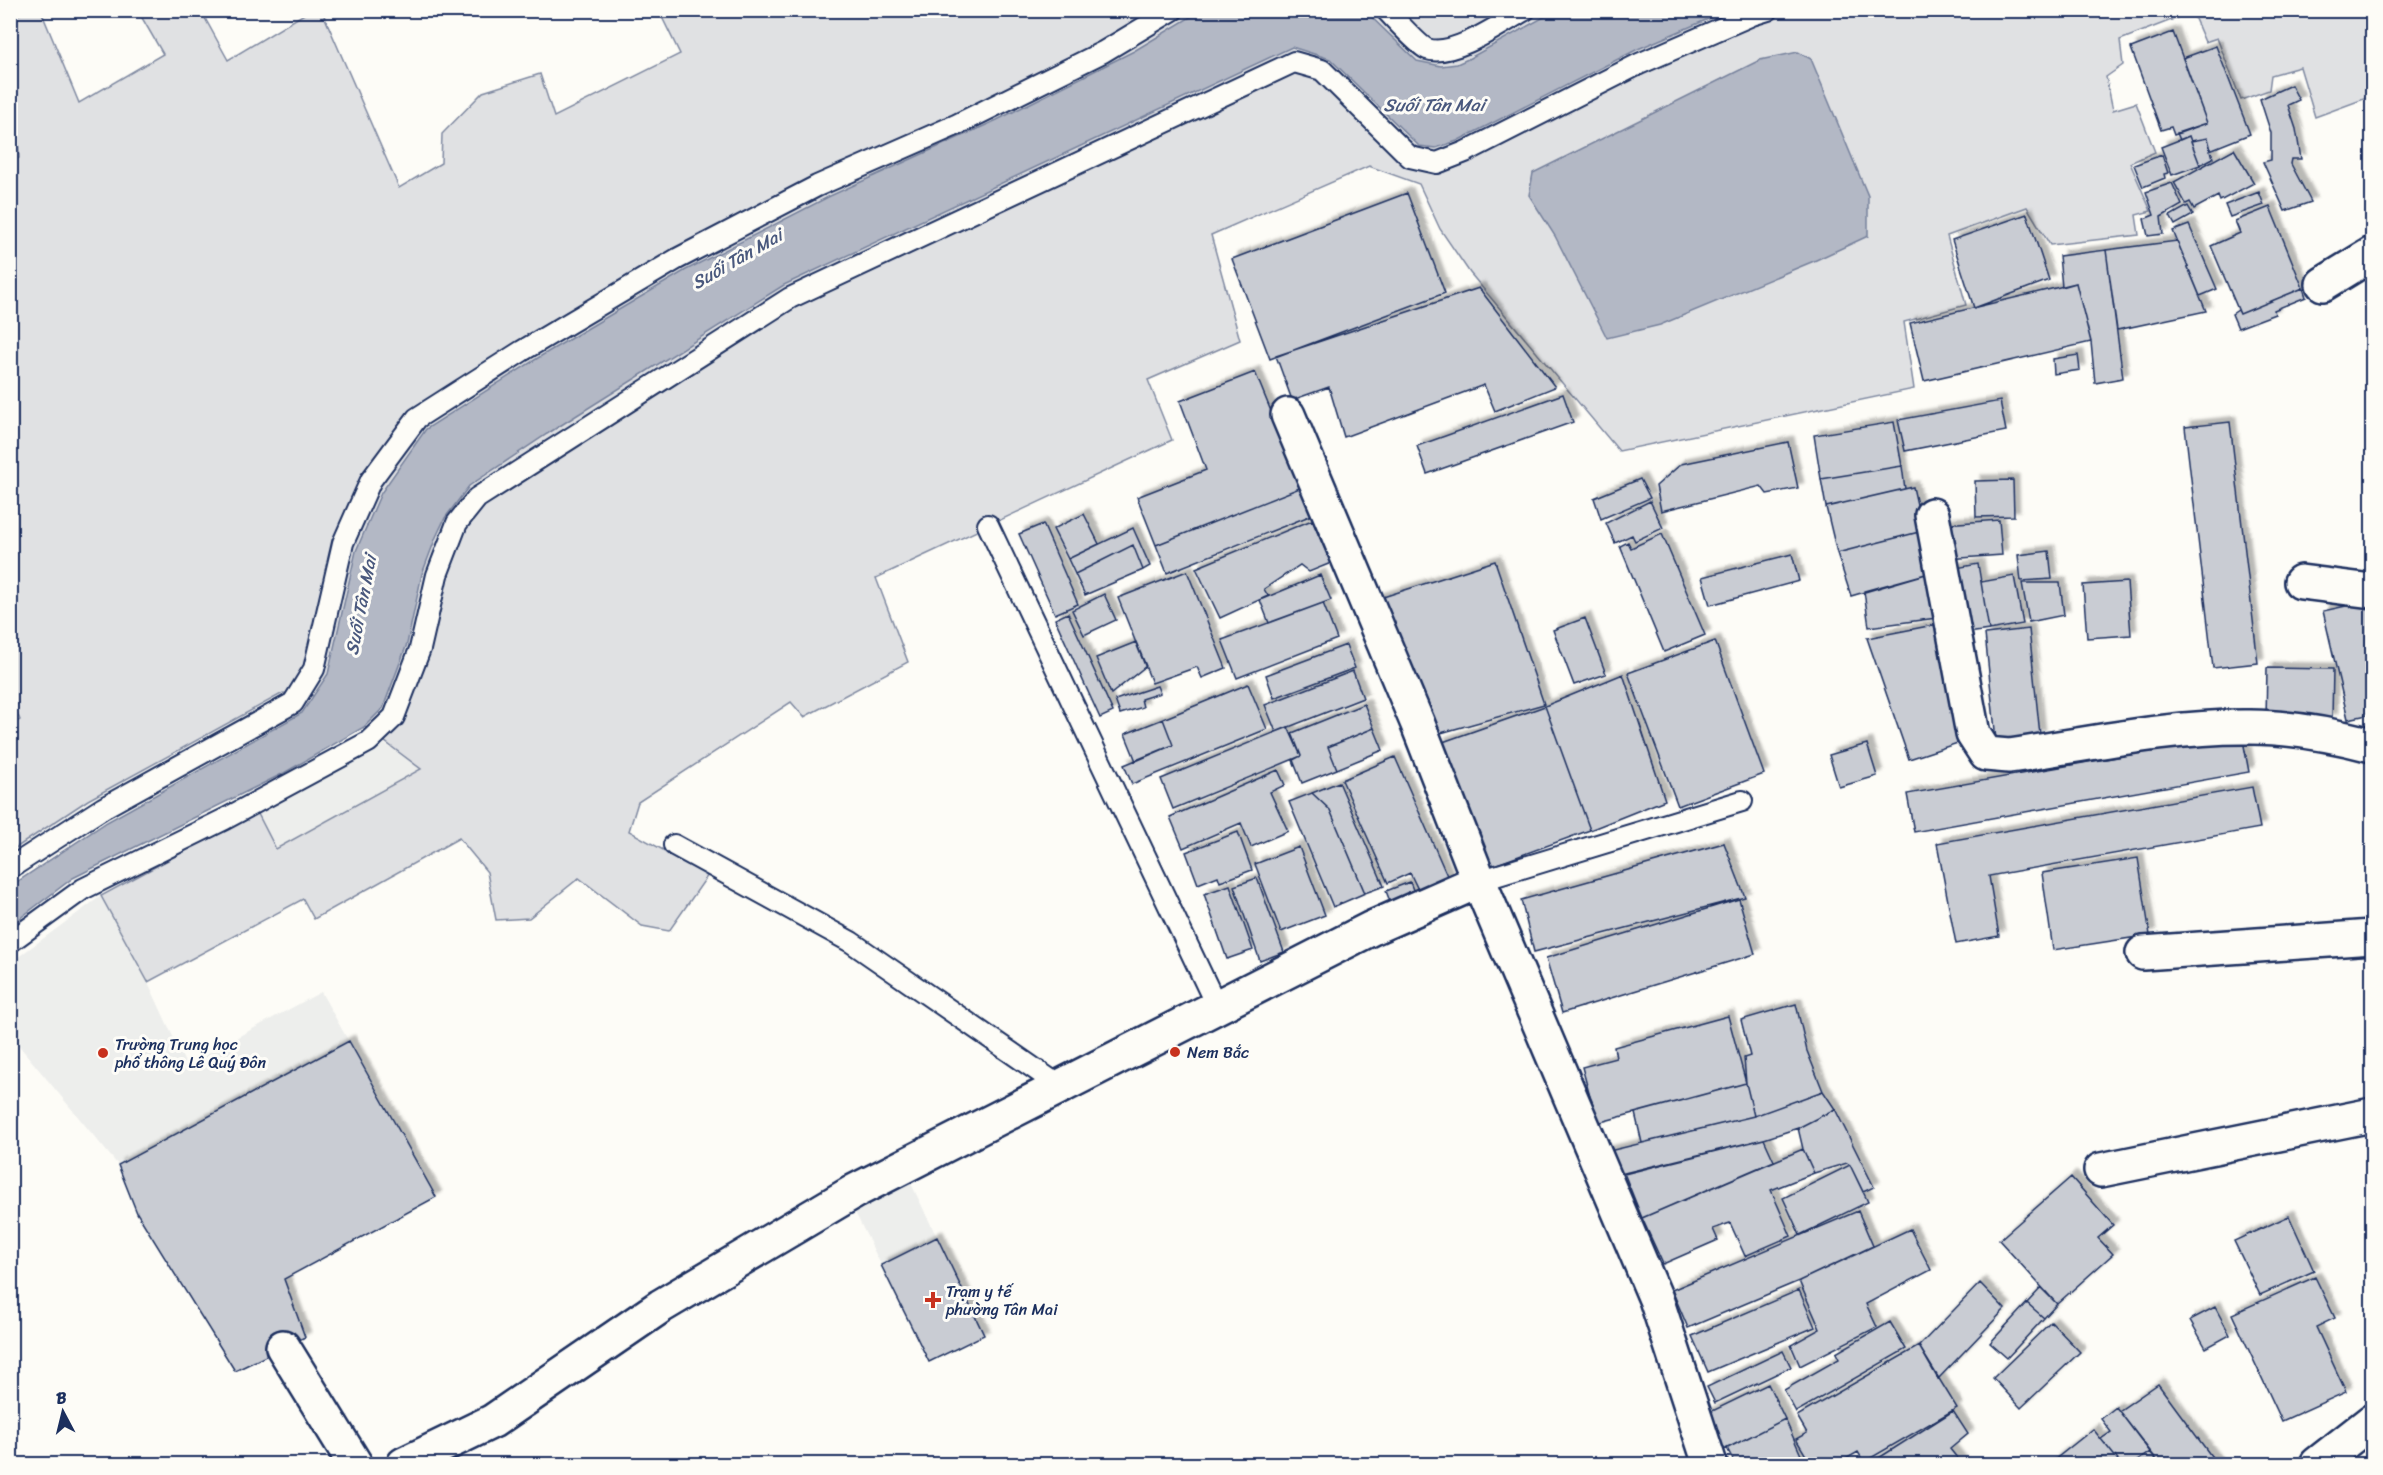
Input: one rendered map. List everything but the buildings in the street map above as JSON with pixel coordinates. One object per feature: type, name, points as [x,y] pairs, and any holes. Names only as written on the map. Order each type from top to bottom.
[{"type":"street","points":[[2323,284],[2373,254]]},
{"type":"street","points":[[1288,416],[1417,722],[1479,880],[1656,1299],[1710,1464]]},
{"type":"street","points":[[1932,515],[1973,734],[1986,754],[2009,756],[2162,732],[2251,727],[2325,733],[2373,745]]},
{"type":"street","points":[[2301,582],[2373,591]]},
{"type":"street","points":[[404,1464],[493,1420],[661,1305],[855,1191],[1372,928],[1479,880]]},
{"type":"street","points":[[2143,953],[2373,937]]},
{"type":"street","points":[[2101,1170],[2373,1115]]},
{"type":"street","points":[[284,1347],[355,1464]]},
{"type":"street","points":[[2317,1464],[2373,1421]]},
{"type":"lane","points":[[10,868],[103,808],[293,702],[314,669],[343,543],[371,480],[417,418],[522,351],[677,259],[817,186],[956,124],[1103,52],[1173,10]]},
{"type":"lane","points":[[1386,10],[1425,49],[1439,51],[1456,48],[1525,10]]},
{"type":"lane","points":[[10,942],[83,889],[225,819],[368,742],[394,717],[420,649],[437,575],[457,523],[477,498],[790,298],[1294,62],[1322,70],[1410,157],[1437,163],[1465,152],[1639,64],[1768,10]]},
{"type":"lane","points":[[988,525],[1217,1007]]},
{"type":"lane","points":[[1479,880],[1742,801]]},
{"type":"lane","points":[[674,845],[851,942],[1061,1087]]},
{"type":"shaded area","points":[[30,11],[41,11],[79,103],[163,54],[138,11],[201,11],[228,60],[309,11],[322,11],[399,188],[441,163],[442,134],[483,92],[540,74],[554,117],[680,54],[659,11],[2372,11],[2372,96],[2315,117],[2300,67],[2271,75],[2269,90],[2241,100],[2217,38],[2205,42],[2192,12],[2120,40],[2123,65],[2106,77],[2113,110],[2136,103],[2155,152],[2130,163],[2151,211],[2136,215],[2139,235],[2050,245],[2027,207],[1947,236],[1966,305],[1904,322],[1914,389],[1619,451],[1470,273],[1440,229],[1419,184],[1369,166],[1211,235],[1240,340],[1148,380],[1172,440],[876,578],[908,662],[804,717],[791,702],[638,802],[629,831],[708,875],[669,931],[642,926],[579,878],[529,918],[496,920],[487,872],[459,838],[314,919],[303,899],[148,982],[101,896],[257,812],[276,849],[421,769],[325,697],[283,693],[88,800],[11,851],[11,725],[20,720],[10,698],[10,162],[19,158],[18,135],[11,93],[11,16]]},
{"type":"shaded area","name":"Trường Trung học phổ thông Lê Quý Đôn","points":[[385,744],[421,769],[459,838],[314,919],[303,899],[148,982],[186,1065],[321,992],[436,1197],[284,1279],[305,1337],[235,1371],[137,1213],[118,1165],[11,1036],[10,963],[101,896]]},
{"type":"shaded area","name":"Trạm y tế phường Tân Mai","points":[[907,1175],[984,1335],[929,1362],[851,1204]]},
{"type":"water","name":"Suối Tân Mai","points":[[1202,10],[1365,11],[1417,61],[1441,66],[1457,64],[1468,59],[1555,11],[1727,11],[1638,49],[1457,141],[1436,148],[1419,146],[1330,59],[1292,47],[784,285],[547,434],[469,486],[445,518],[436,537],[422,574],[407,644],[383,708],[364,727],[284,773],[73,878],[11,925],[11,886],[107,822],[302,713],[328,674],[356,551],[381,493],[426,429],[541,356],[686,270],[830,196],[997,120],[1134,51]]},
{"type":"water","points":[[1798,52],[1811,59],[1868,196],[1868,236],[1660,325],[1607,338],[1555,236],[1529,195],[1533,173],[1760,60]]},
{"type":"place","name":"Nem Bắc","points":[[1175,1052]]},
{"type":"place","name":"Trường Trung học phổ thông Lê Quý Đôn","points":[[103,1053]]},
{"type":"place","name":"Trạm y tế phường Tân Mai","points":[[933,1300]]}]
